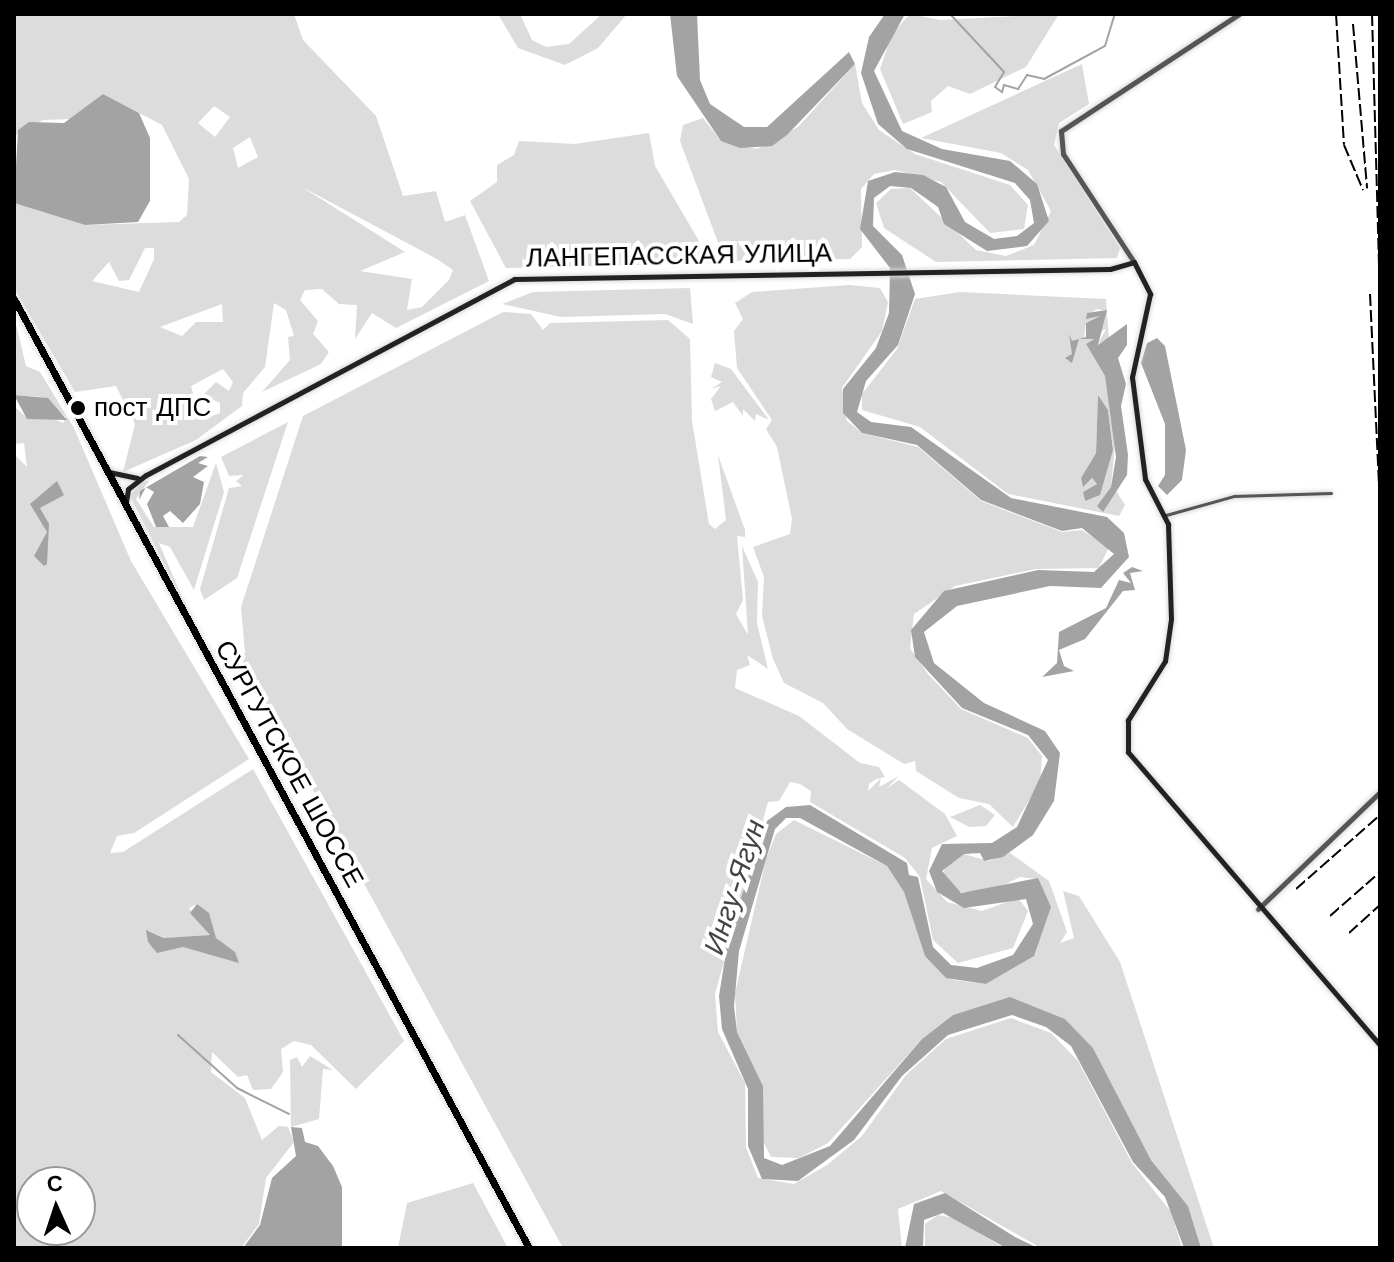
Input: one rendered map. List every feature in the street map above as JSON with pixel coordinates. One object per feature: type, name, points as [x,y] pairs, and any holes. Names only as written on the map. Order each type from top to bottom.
[{"type":"main road","name":"ЛАНГЕПАССКАЯ УЛИЦА","points":[[146,475],[514,279],[1110,269],[1134,262]]},
{"type":"main road","points":[[1134,262],[1150,290],[1132,363],[1143,472],[1166,515],[1169,648],[1131,712],[1128,752],[1258,909],[1380,1045]]},
{"type":"main road","name":"СУРГУТСКОЕ ШОССЕ","points":[[14,299],[529,1248]]},
{"type":"main road","points":[[105,467],[128,480]]},
{"type":"main road","points":[[116,489],[128,480],[146,475]]},
{"type":"main road","points":[[116,489],[146,475]]},
{"type":"main road","points":[[134,522],[125,498],[137,480]]},
{"type":"street","points":[[1134,262],[1063,154],[1061,131],[1239,14]]},
{"type":"street","points":[[1166,515],[1234,496],[1331,493]]},
{"type":"street","points":[[1258,909],[1380,792]]},
{"type":"shaded area","points":[[14,14],[294,14],[303,40],[376,116],[403,196],[436,191],[445,222],[465,215],[489,281],[396,328],[372,313],[355,339],[357,305],[339,304],[322,289],[305,290],[300,300],[318,321],[313,334],[329,352],[321,364],[262,392],[290,360],[288,337],[294,336],[286,310],[274,303],[265,367],[243,393],[242,406],[196,440],[123,472],[135,424],[116,386],[75,392],[14,288],[14,203],[85,225],[179,222],[187,215],[189,179],[162,125],[103,94],[71,119],[43,120],[14,136]],"holes":[[[214,106],[230,117],[215,137],[198,123]],[[250,137],[258,157],[238,168],[233,148]],[[302,187],[453,270],[449,280],[422,307],[407,310],[412,279],[360,271],[405,252]],[[145,248],[154,248],[154,259],[139,292],[92,281],[109,262],[119,281],[129,280]],[[222,304],[223,322],[196,322],[182,336],[160,327]],[[223,369],[233,382],[229,391],[216,382],[203,395],[220,403],[220,413],[209,417],[197,409],[191,386]]]},
{"type":"shaded area","points":[[498,14],[520,14],[532,40],[546,47],[569,44],[602,14],[627,14],[598,48],[565,65],[518,48]]},
{"type":"shaded area","points":[[670,14],[697,14],[700,80],[710,104],[744,127],[767,127],[849,52],[855,64],[787,135],[772,146],[740,148],[721,141],[677,76]]},
{"type":"shaded area","name":"Ингу-Ягун","points":[[885,14],[905,14],[874,71],[902,131],[942,149],[1010,161],[1037,184],[1049,221],[1027,246],[987,251],[944,224],[938,207],[911,188],[890,186],[874,198],[873,226],[902,255],[915,294],[898,345],[866,381],[857,412],[871,422],[911,427],[1011,498],[1107,517],[1124,533],[1129,557],[1101,588],[1050,586],[957,606],[924,632],[934,663],[984,703],[1045,731],[1060,753],[1054,801],[1033,835],[1003,857],[984,861],[980,853],[964,854],[942,871],[961,893],[1038,878],[1051,907],[1034,956],[986,984],[946,978],[925,956],[904,892],[887,866],[800,818],[786,818],[775,829],[739,951],[734,1006],[737,1032],[763,1086],[764,1158],[782,1165],[830,1146],[922,1039],[953,1015],[1010,997],[1065,1019],[1093,1048],[1151,1160],[1188,1206],[1201,1248],[1184,1248],[1165,1197],[1133,1162],[1071,1046],[1046,1027],[1012,1015],[948,1035],[902,1076],[854,1140],[798,1181],[762,1179],[748,1146],[748,1089],[722,1029],[719,996],[729,933],[767,821],[786,807],[810,805],[907,863],[909,875],[918,877],[933,947],[951,965],[977,968],[1013,955],[1033,924],[1026,899],[964,908],[937,892],[929,871],[942,844],[992,843],[1017,827],[1048,760],[1028,735],[962,708],[915,657],[911,630],[944,591],[1038,570],[1094,572],[1114,554],[1082,528],[1062,531],[981,500],[917,445],[862,433],[843,413],[843,389],[876,348],[889,313],[890,268],[860,229],[868,181],[895,172],[923,175],[946,187],[965,222],[994,239],[1017,236],[1034,223],[1030,200],[1015,183],[907,149],[878,124],[861,73],[869,37]]},
{"type":"shaded area","points":[[910,14],[940,20],[1059,14],[1026,67],[970,94],[948,86],[931,101],[932,112],[903,124],[880,69],[892,34]]},
{"type":"shaded area","points":[[855,64],[862,103],[879,130],[915,154],[1010,185],[1028,205],[1024,229],[990,233],[941,182],[895,170],[874,174],[861,189],[862,247],[850,259],[725,261],[680,141],[683,125],[703,118],[721,141],[757,149],[798,127]]},
{"type":"shaded area","points":[[1082,64],[1089,104],[1059,123],[1054,145],[1120,248],[1117,258],[936,262],[884,228],[876,203],[891,189],[910,188],[976,250],[1006,256],[1034,245],[1051,211],[1028,170],[1001,153],[921,138]]},
{"type":"shaded area","points":[[103,94],[139,113],[150,138],[150,201],[138,222],[85,225],[14,203],[18,130],[29,122],[64,123]]},
{"type":"shaded area","points":[[649,133],[655,166],[712,263],[506,268],[470,201],[497,182],[497,165],[514,155],[519,141],[575,144]]},
{"type":"shaded area","points":[[849,285],[880,288],[888,302],[882,331],[842,388],[847,421],[862,433],[918,447],[981,501],[1062,532],[1082,530],[1109,547],[1099,568],[1036,569],[955,586],[914,614],[910,648],[928,674],[961,709],[1028,738],[1042,756],[1040,782],[1013,827],[989,804],[959,798],[916,771],[915,761],[904,764],[847,729],[823,703],[784,683],[773,659],[762,616],[764,577],[753,547],[790,534],[792,519],[777,447],[766,429],[772,420],[737,368],[734,331],[743,319],[735,303],[752,292]]},
{"type":"shaded area","points":[[690,288],[693,324],[665,314],[561,317],[502,304],[533,292]]},
{"type":"shaded area","points":[[960,292],[1106,299],[1109,339],[1098,344],[1106,329],[1095,334],[1106,311],[1097,309],[1085,316],[1100,316],[1086,323],[1084,338],[1094,339],[1086,344],[1105,376],[1115,443],[1111,487],[1098,506],[1103,510],[1115,489],[1125,505],[1119,516],[1008,494],[920,427],[862,410],[862,394],[897,349],[915,299]],"holes":[[[1098,395],[1108,410],[1113,448],[1100,494],[1085,501],[1083,492],[1097,484],[1092,478],[1083,486],[1081,478],[1096,453]]]},
{"type":"shaded area","points":[[1107,310],[1098,345],[1127,324],[1127,345],[1118,358],[1126,384],[1121,406],[1128,455],[1127,475],[1103,512],[1097,506],[1111,487],[1116,457],[1105,376],[1086,344],[1094,339],[1079,339],[1086,337],[1086,323],[1100,316],[1086,319],[1087,313]]},
{"type":"shaded area","points":[[503,312],[531,314],[543,330],[550,323],[668,320],[690,339],[692,421],[709,524],[715,529],[726,520],[718,455],[745,530],[745,537],[737,536],[743,600],[736,614],[748,635],[742,546],[758,582],[757,623],[768,669],[747,655],[750,665],[737,670],[735,688],[799,716],[860,763],[879,767],[885,777],[876,779],[869,784],[868,791],[881,778],[879,787],[899,776],[886,789],[899,780],[945,814],[957,836],[932,848],[926,879],[947,902],[982,911],[1018,898],[1028,911],[1013,948],[958,963],[933,940],[920,877],[905,858],[810,802],[811,791],[800,784],[790,782],[779,801],[768,802],[715,994],[718,1032],[745,1083],[746,1147],[758,1178],[794,1184],[827,1165],[862,1136],[906,1075],[946,1039],[1011,1018],[1051,1033],[1078,1061],[1132,1163],[1171,1212],[1182,1248],[1041,1248],[941,1191],[898,1209],[902,1248],[563,1248],[255,684],[234,665],[245,653],[241,607],[303,416]]},
{"type":"shaded area","points":[[14,316],[26,366],[40,372],[74,428],[131,561],[249,759],[134,833],[117,836],[110,853],[123,852],[253,769],[404,1041],[356,1089],[311,1045],[294,1041],[281,1049],[283,1072],[271,1089],[253,1090],[247,1075],[238,1077],[212,1052],[211,1072],[245,1098],[262,1140],[279,1126],[288,1127],[294,1142],[266,1178],[259,1224],[241,1248],[14,1248],[16,456],[27,467],[24,443],[14,444],[14,406],[26,417],[42,414],[63,423],[66,417],[42,397],[14,395]],"holes":[[[197,904],[216,938],[235,958],[183,947],[159,952],[148,942],[149,931],[165,938],[210,935],[189,908]]]},
{"type":"shaded area","points":[[1069,334],[1072,341],[1079,339],[1072,363],[1065,358],[1072,354]]},
{"type":"shaded area","points":[[1157,338],[1165,346],[1186,450],[1182,480],[1167,495],[1158,486],[1165,475],[1165,424],[1141,363],[1147,343]]},
{"type":"shaded area","points":[[715,363],[731,369],[769,420],[756,414],[755,421],[743,409],[743,416],[733,402],[715,411],[711,399],[721,386],[711,389],[722,382],[711,377]]},
{"type":"shaded area","points":[[14,395],[48,398],[67,420],[27,419]]},
{"type":"shaded area","points":[[1098,395],[1108,410],[1113,450],[1100,495],[1085,501],[1083,492],[1097,484],[1092,478],[1083,487],[1081,478],[1096,453]]},
{"type":"shaded area","points":[[288,422],[237,578],[204,600],[200,589],[229,488],[242,486],[236,481],[244,475],[229,476],[221,457]]},
{"type":"shaded area","points":[[200,456],[208,457],[198,463],[208,466],[193,477],[204,482],[200,504],[183,523],[170,511],[163,516],[169,527],[156,527],[147,504],[154,492],[146,487]]},
{"type":"shaded area","points":[[216,463],[224,492],[194,590],[170,547],[159,543],[186,607],[130,496],[141,482],[149,481],[136,499],[154,527],[193,527]]},
{"type":"shaded area","points":[[57,481],[64,495],[40,508],[49,524],[47,564],[44,566],[34,556],[47,532],[30,504]]},
{"type":"shaded area","points":[[1132,567],[1143,571],[1130,573],[1135,590],[1123,591],[1085,639],[1059,650],[1064,666],[1074,671],[1042,677],[1057,663],[1059,632],[1106,608],[1119,580],[1131,583],[1123,573]]},
{"type":"shaded area","points":[[980,805],[995,815],[986,826],[969,827],[950,817]]},
{"type":"shaded area","points":[[794,820],[887,866],[904,892],[925,956],[954,980],[986,984],[1028,959],[1046,920],[1047,899],[1037,879],[1020,877],[990,892],[955,892],[942,875],[948,862],[964,854],[989,861],[1010,853],[1049,881],[1067,932],[1060,943],[1074,938],[1063,891],[1079,896],[1120,962],[1214,1248],[1201,1248],[1188,1206],[1151,1160],[1093,1048],[1065,1019],[1010,998],[953,1015],[922,1039],[828,1143],[799,1158],[771,1157],[762,1139],[763,1086],[737,1032],[735,993],[766,859],[776,834]]},
{"type":"shaded area","points":[[197,904],[209,913],[216,938],[235,952],[239,963],[183,947],[157,953],[148,942],[146,930],[164,938],[210,935],[190,913]]},
{"type":"shaded area","points":[[310,1056],[333,1070],[323,1069],[319,1119],[291,1127],[290,1060],[297,1057],[302,1067]]},
{"type":"shaded area","points":[[291,1127],[302,1128],[305,1142],[318,1146],[333,1166],[342,1187],[342,1246],[243,1248],[260,1225],[272,1178],[296,1156]]},
{"type":"shaded area","points":[[473,1183],[508,1248],[398,1248],[407,1203]]},
{"type":"shaded area","points":[[945,1193],[1038,1248],[1006,1248],[943,1213],[924,1220],[923,1248],[905,1248],[914,1204]]},
{"type":"shaded area","points":[[938,1215],[954,1218],[1004,1248],[925,1248],[925,1224]]},
{"type":"waterway","points":[[950,14],[1004,72],[995,87],[1002,92],[1004,85],[1018,89],[1027,75],[1044,79],[1105,46],[1115,14]]},
{"type":"waterway","points":[[178,1035],[237,1088],[289,1114]]},
{"type":"railway","points":[[1336,14],[1344,145],[1363,190]]},
{"type":"railway","points":[[1372,14],[1380,309]]},
{"type":"railway","points":[[1353,24],[1367,188]]},
{"type":"railway","points":[[1370,294],[1380,506]]},
{"type":"railway","points":[[1296,889],[1380,815]]},
{"type":"railway","points":[[1330,916],[1380,872]]},
{"type":"railway","points":[[1349,933],[1380,905]]},
{"type":"place","name":"пост ДПС","points":[[78,408]]}]
